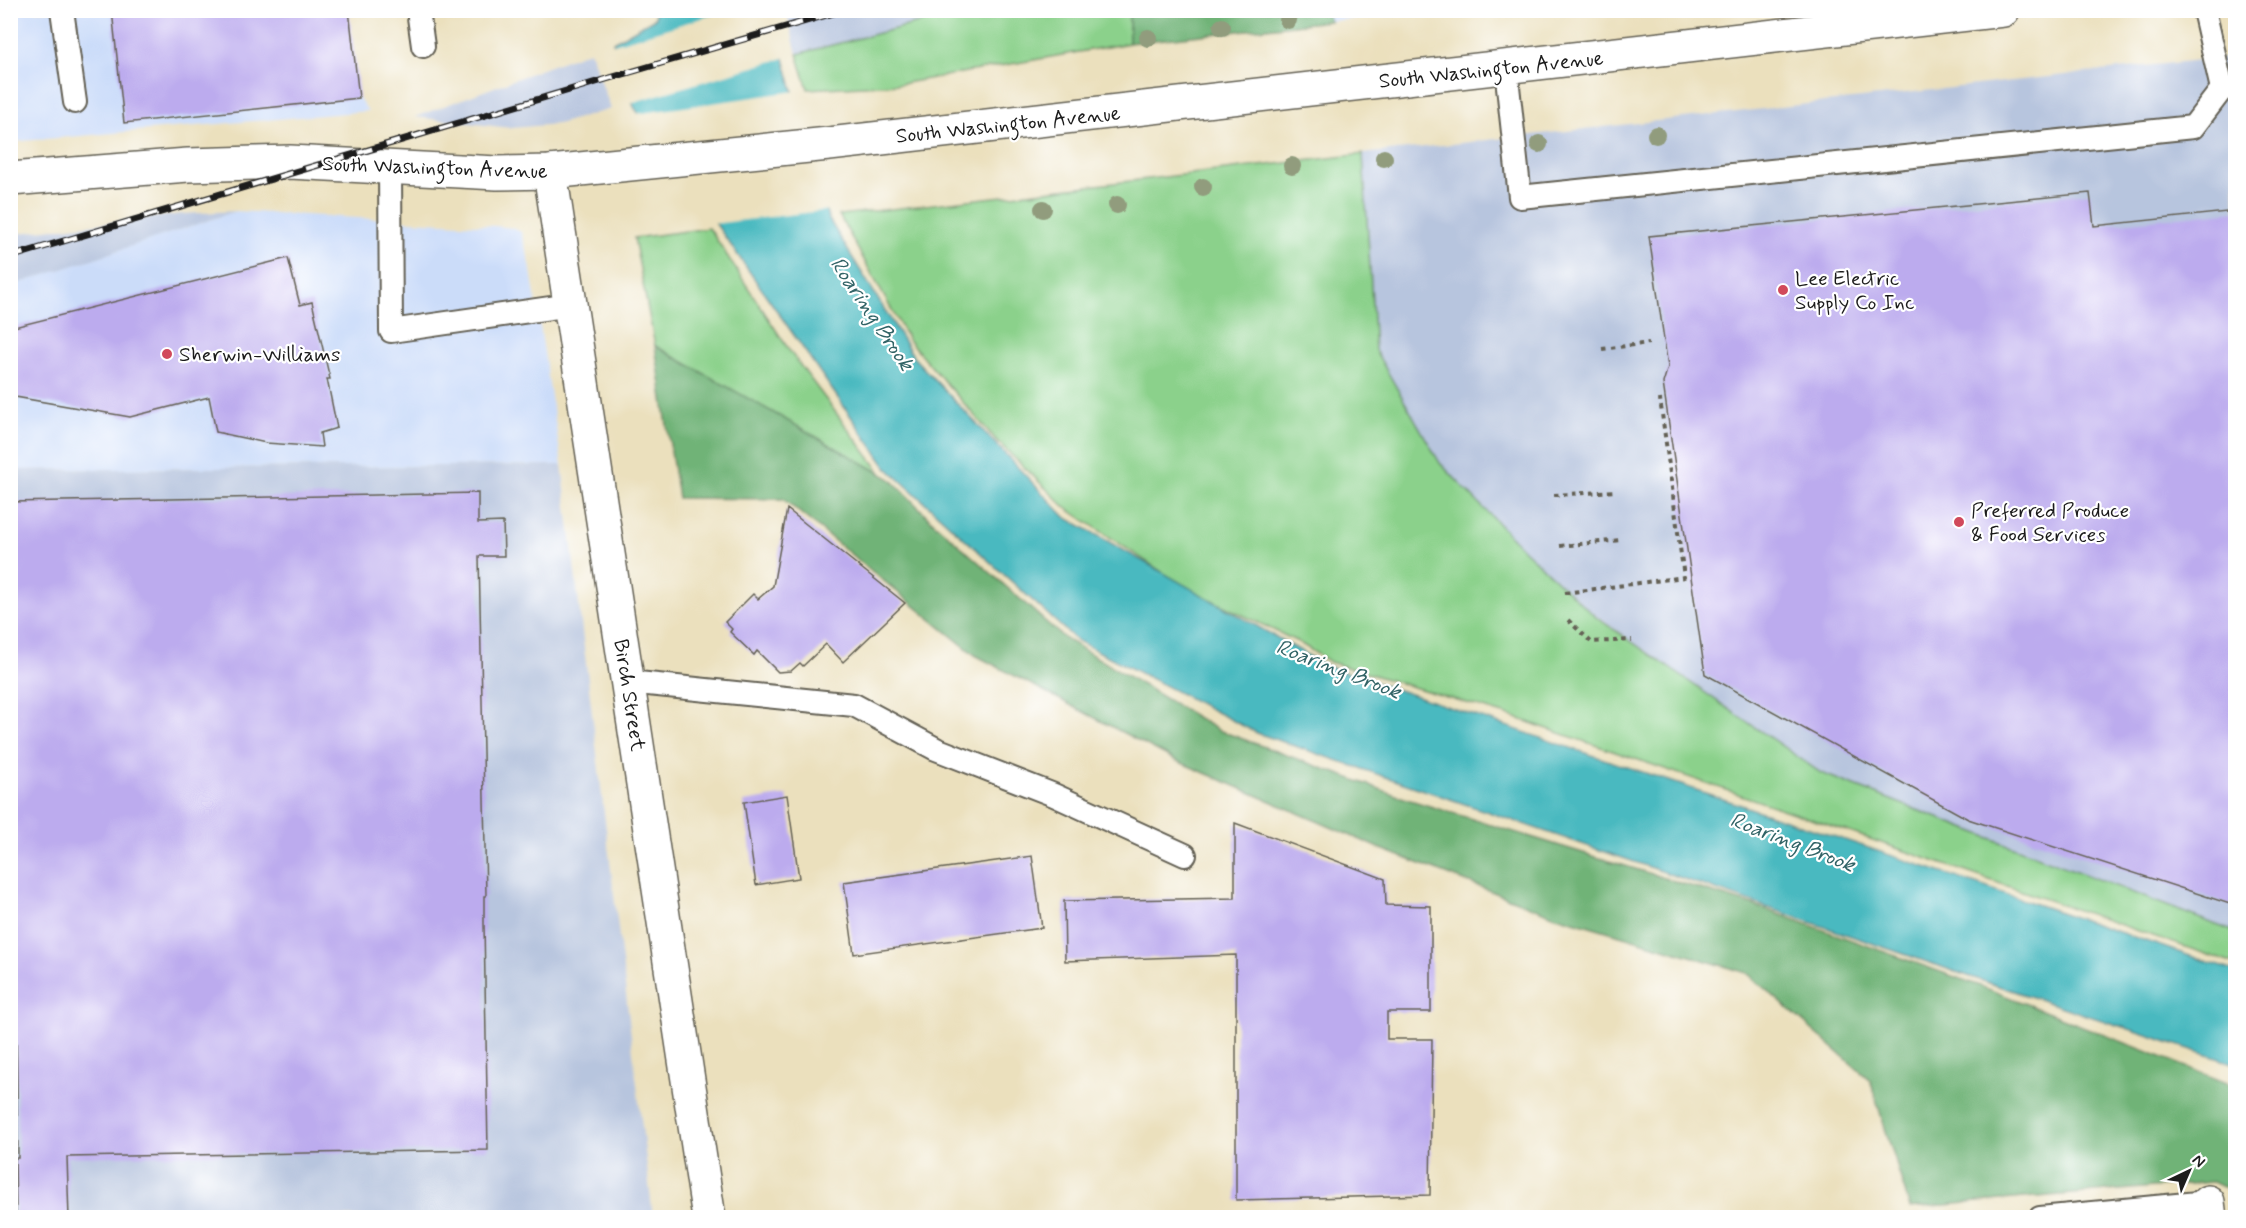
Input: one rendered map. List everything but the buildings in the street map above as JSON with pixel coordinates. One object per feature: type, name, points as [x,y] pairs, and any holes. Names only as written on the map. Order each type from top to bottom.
[{"type":"street","name":"South Washington Avenue","points":[[10,179],[222,164],[290,162],[496,173],[550,172],[829,144],[2003,10]]},
{"type":"street","name":"Birch Street","points":[[550,172],[709,1218]]},
{"type":"lane","points":[[62,10],[75,102]]},
{"type":"lane","points":[[418,10],[423,46]]},
{"type":"lane","points":[[1506,68],[1520,197],[2193,127],[2229,88],[2205,10]]},
{"type":"lane","points":[[390,167],[391,331],[571,305]]},
{"type":"lane","points":[[628,682],[854,705],[936,749],[1054,795],[1185,855]]},
{"type":"lane","points":[[2040,1218],[2209,1210]]},
{"type":"path","points":[[1602,349],[1649,343]]},
{"type":"path","points":[[1565,593],[1684,577],[1660,399]]},
{"type":"path","points":[[1554,495],[1616,491]]},
{"type":"path","points":[[1560,546],[1621,540]]},
{"type":"path","points":[[1568,620],[1591,642],[1632,640]]},
{"type":"shaded area","points":[[786,10],[965,11],[797,54]]},
{"type":"shaded area","points":[[11,11],[349,11],[359,98],[368,111],[11,142]]},
{"type":"shaded area","points":[[1324,11],[1443,11],[1330,21]]},
{"type":"shaded area","points":[[590,51],[611,109],[558,124],[511,128],[415,117]]},
{"type":"shaded area","points":[[2235,56],[2235,932],[1821,773],[1596,616],[1524,550],[1440,463],[1375,350],[1363,154]]},
{"type":"shaded area","points":[[236,211],[495,226],[513,228],[521,232],[530,264],[562,465],[11,470],[10,286]]},
{"type":"shaded area","points":[[236,211],[11,286],[11,234],[182,214]]},
{"type":"shaded area","points":[[562,465],[653,1217],[11,1217],[10,470]]},
{"type":"green space","points":[[1324,10],[1330,21],[1129,43],[1129,11]]},
{"type":"green space","points":[[965,11],[1129,11],[1129,43],[900,84],[808,89],[797,54]]},
{"type":"green space","points":[[1363,154],[1375,350],[1440,463],[1524,550],[1596,617],[1821,773],[2235,932],[2235,964],[1510,716],[1330,662],[1298,642],[1185,587],[1066,508],[996,440],[909,341],[839,215]]},
{"type":"green space","points":[[709,228],[791,353],[882,474],[655,346],[634,238]]},
{"type":"green space","points":[[655,346],[891,479],[930,519],[1064,638],[1218,730],[1407,799],[1756,906],[1983,987],[2235,1086],[2235,1193],[2212,1182],[1910,1208],[1870,1080],[1747,973],[1553,915],[1384,850],[1177,761],[975,655],[783,499],[678,498]]},
{"type":"water","name":"Roaring Brook","points":[[655,11],[771,11],[828,218],[915,359],[1065,517],[1327,666],[2235,971],[2235,1064],[1968,976],[1257,733],[1076,640],[887,468],[634,107],[613,42],[655,18]]},
{"type":"pier","points":[[774,10],[787,57],[630,103],[611,45],[726,11]]},
{"type":"pier","points":[[796,91],[830,210],[712,224],[635,114]]},
{"type":"railway","points":[[10,257],[844,10]]},
{"type":"place","name":"Lee Electric Supply Co Inc","points":[[1783,290]]},
{"type":"place","name":"Sherwin-Williams","points":[[167,354]]},
{"type":"place","name":"Preferred Produce & Food Services","points":[[1959,522]]}]
